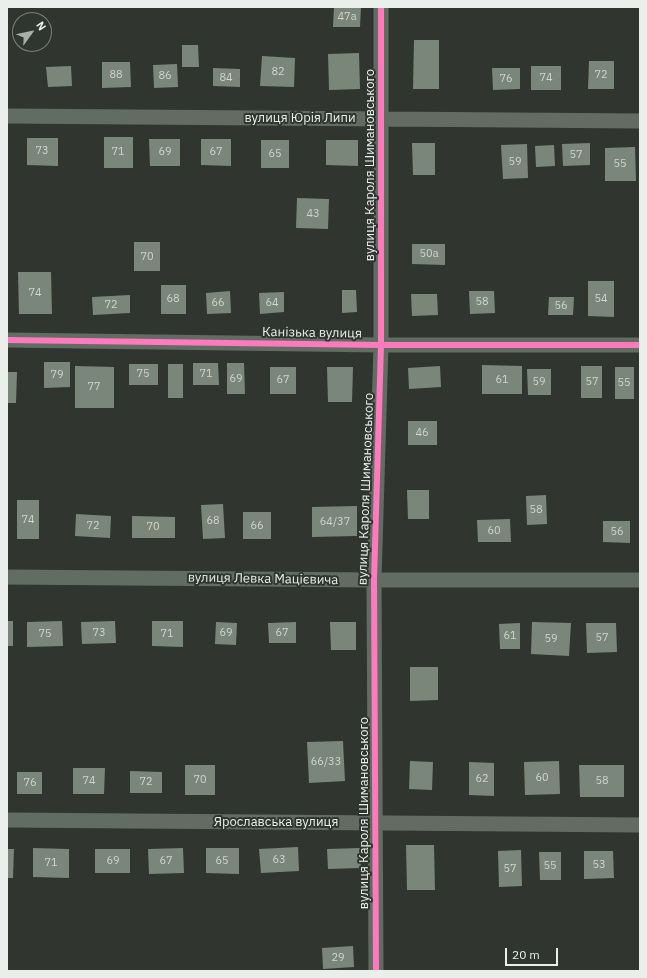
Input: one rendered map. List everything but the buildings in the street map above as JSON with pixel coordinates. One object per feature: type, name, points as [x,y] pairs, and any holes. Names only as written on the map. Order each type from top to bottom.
[{"type":"street","name":"вулиця Кароля Шимановського","points":[[376,971],[374,580],[381,345],[381,7]]},
{"type":"street","name":"вулиця Юрія Липи","points":[[7,116],[640,121]]},
{"type":"street","name":"Канізька вулиця","points":[[7,340],[381,345],[640,345]]},
{"type":"street","name":"вулиця Левка Мацієвича","points":[[7,577],[374,580],[640,580]]},
{"type":"street","name":"Ярославська вулиця","points":[[7,820],[640,825]]},
{"type":"cycle path","points":[[376,971],[374,580],[381,345],[381,7]]},
{"type":"cycle path","points":[[7,340],[381,345],[640,345]]}]
